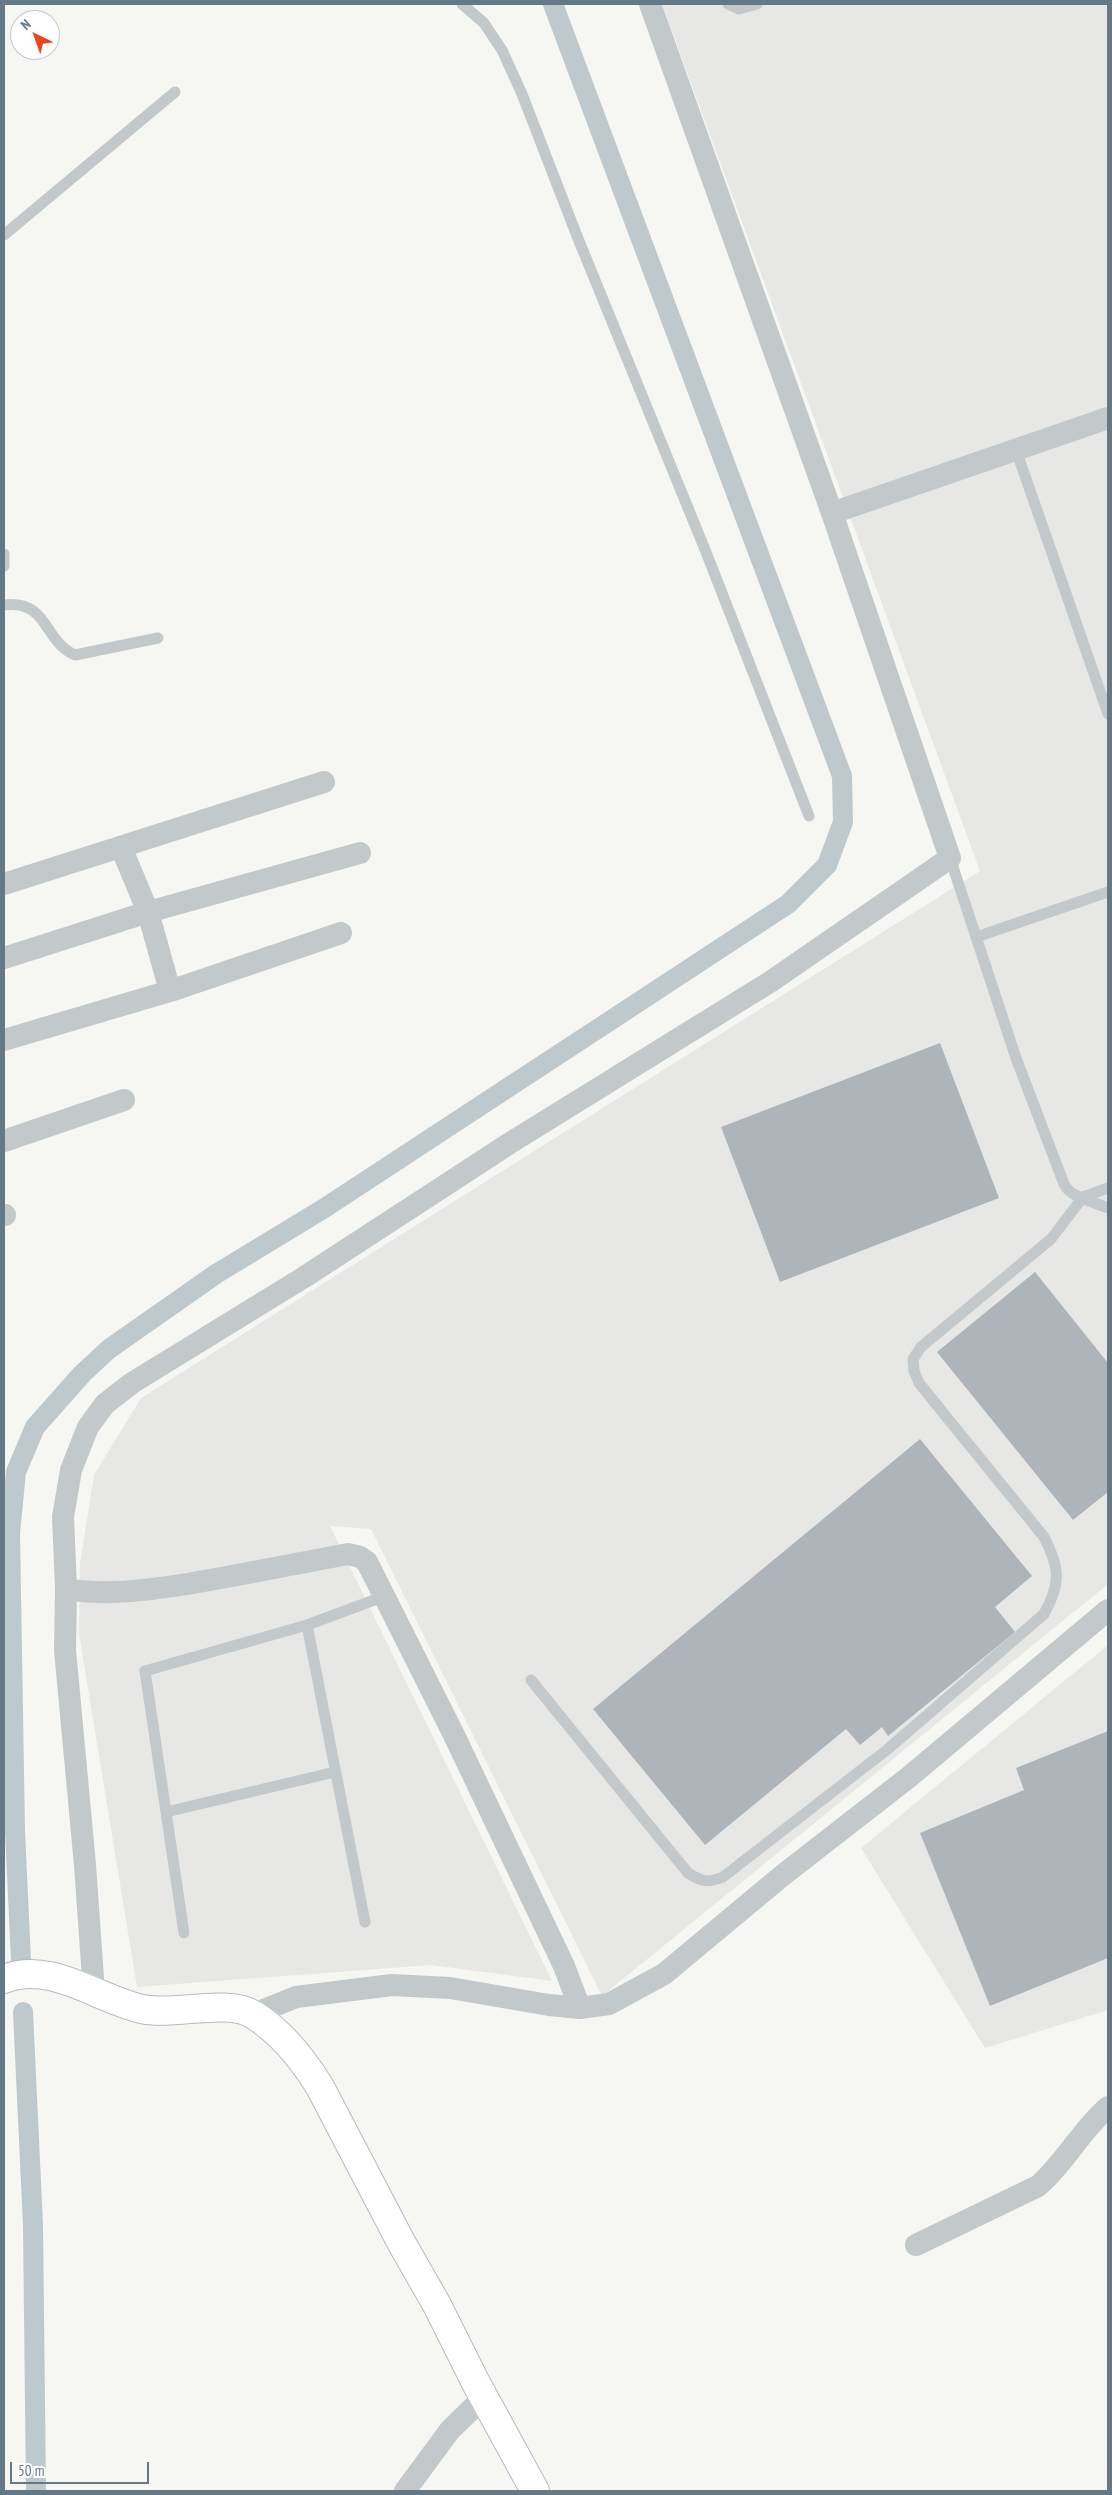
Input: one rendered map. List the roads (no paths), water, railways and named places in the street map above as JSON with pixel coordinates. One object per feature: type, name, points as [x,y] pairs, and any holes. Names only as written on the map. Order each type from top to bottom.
[{"type":"street","points":[[94,1992],[85,1865],[65,1650],[66,1590],[63,1517],[71,1470],[88,1427],[105,1404],[132,1383],[306,1276],[510,1143],[770,982],[950,858],[832,512],[650,4]]},
{"type":"street","points":[[832,512],[1108,418]]},
{"type":"street","points":[[4,884],[324,782]]},
{"type":"street","points":[[121,847],[148,912],[170,991]]},
{"type":"street","points":[[4,958],[148,912],[360,852]]},
{"type":"street","points":[[4,1040],[170,991],[341,933]]},
{"type":"street","points":[[4,1141],[124,1100]]},
{"type":"street","points":[[66,1590],[84,1592],[160,1588],[240,1576],[348,1554],[360,1557],[368,1562],[564,1966],[580,2008]]},
{"type":"street","points":[[254,2014],[296,1997],[392,1985],[450,1988],[532,2003],[580,2008],[609,2004],[664,1974],[783,1875],[909,1777],[1108,1610]]},
{"type":"street","points":[[4,1979],[33,1974],[52,1976],[142,2009],[164,2011],[234,2007],[254,2014],[293,2050],[320,2087],[401,2242],[437,2305],[483,2398],[535,2491]]},
{"type":"street","points":[[916,2245],[1038,2186],[1053,2173],[1090,2126],[1108,2107]]},
{"type":"street","points":[[405,2491],[450,2430],[483,2398]]},
{"type":"lane","points":[[462,4],[484,23],[502,50],[522,94],[577,236],[706,552],[809,816]]},
{"type":"lane","points":[[728,4],[739,9],[757,4]]},
{"type":"lane","points":[[4,235],[174,92]]},
{"type":"lane","points":[[1016,450],[1108,714]]},
{"type":"lane","points":[[4,554],[4,566]]},
{"type":"lane","points":[[4,605],[15,604],[32,609],[47,623],[56,642],[63,650],[75,655],[158,638]]},
{"type":"lane","points":[[950,858],[1016,1058],[1064,1184],[1068,1191],[1108,1208]]},
{"type":"lane","points":[[976,937],[1108,892]]},
{"type":"lane","points":[[531,1680],[688,1873],[700,1881],[710,1882],[724,1877],[888,1749],[1044,1614],[1053,1598],[1058,1579],[1056,1560],[1044,1537],[919,1384],[914,1371],[913,1359],[921,1347],[1051,1239],[1083,1197],[1108,1188]]},
{"type":"lane","points":[[184,1933],[145,1671],[306,1625],[385,1596]]},
{"type":"lane","points":[[306,1625],[365,1922]]},
{"type":"lane","points":[[166,1812],[335,1772]]},
{"type":"waterway","points":[[21,1961],[15,1831],[10,1533],[16,1472],[35,1427],[82,1374],[109,1349],[216,1274],[323,1209],[788,904],[827,865],[843,822],[842,776],[553,4]]},
{"type":"waterway","points":[[23,2012],[33,2225],[36,2491]]}]
